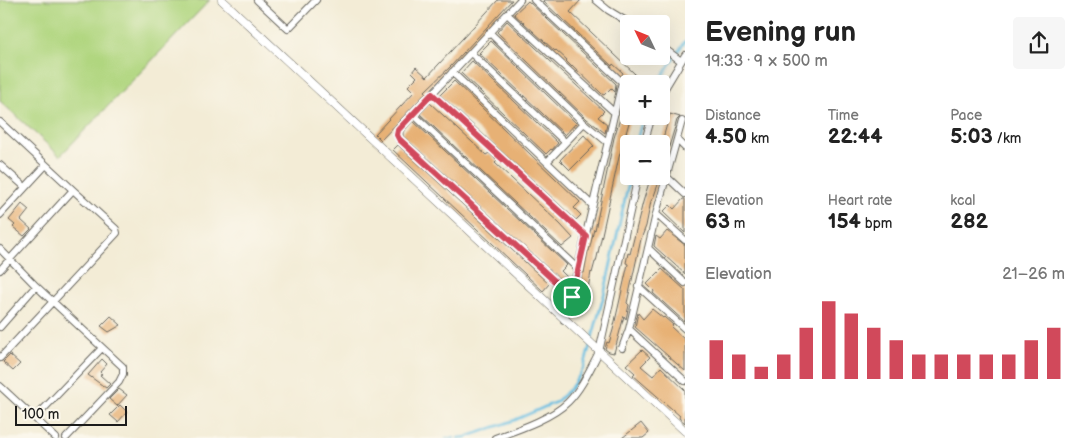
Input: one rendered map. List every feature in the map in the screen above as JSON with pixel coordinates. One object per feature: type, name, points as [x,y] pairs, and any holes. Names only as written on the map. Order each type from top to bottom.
[{"type":"street","points":[[222,0],[685,431]]},
{"type":"street","points":[[257,0],[288,29],[316,0]]},
{"type":"street","points":[[264,6],[270,0]]},
{"type":"street","points":[[520,0],[398,130],[397,135],[399,139],[572,297]]},
{"type":"street","points":[[534,0],[621,80],[622,88],[607,142],[577,268],[572,297],[564,320]]},
{"type":"street","points":[[596,0],[620,17]]},
{"type":"street","points":[[507,14],[615,113]]},
{"type":"street","points":[[490,34],[584,123],[607,142]]},
{"type":"street","points":[[670,51],[683,58],[670,80]]},
{"type":"street","points":[[470,53],[565,142]]},
{"type":"street","points":[[452,72],[592,205]]},
{"type":"street","points":[[432,94],[586,236]]},
{"type":"street","points":[[413,114],[577,268]]},
{"type":"street","points":[[670,166],[682,121]]},
{"type":"street","points":[[0,122],[117,231],[0,358]]},
{"type":"street","points":[[547,162],[584,123]]},
{"type":"street","points":[[677,140],[685,148]]},
{"type":"street","points":[[0,214],[46,164]]},
{"type":"street","points":[[0,165],[25,187]]},
{"type":"street","points":[[670,180],[685,194]]},
{"type":"street","points":[[495,438],[515,431],[564,406],[576,392],[597,351],[636,185]]},
{"type":"street","points":[[622,348],[665,185]]},
{"type":"street","points":[[0,270],[73,190]]},
{"type":"street","points":[[656,214],[685,240]]},
{"type":"street","points":[[648,248],[685,282]]},
{"type":"street","points":[[0,249],[36,286],[121,364],[122,377],[66,438]]},
{"type":"street","points":[[0,327],[36,286]]},
{"type":"street","points":[[638,286],[685,329]]},
{"type":"street","points":[[628,329],[685,381]]},
{"type":"street","points":[[35,418],[102,348]]},
{"type":"street","points":[[0,386],[56,438]]},
{"type":"green space","points":[[0,0],[210,0],[60,156],[0,101]]},
{"type":"building","points":[[498,0],[512,0],[381,140],[375,134],[414,92],[408,86],[417,77],[412,72],[416,67],[427,77]]},
{"type":"building","points":[[581,0],[570,12],[620,60],[620,65],[626,65],[635,74],[622,75],[623,73],[613,64],[612,66],[543,1]]},
{"type":"building","points":[[528,1],[616,84],[615,92],[611,88],[604,95],[602,94],[556,50],[514,14]]},
{"type":"building","points":[[507,21],[604,111],[598,117],[607,124],[605,133],[587,119],[497,32]]},
{"type":"building","points":[[491,41],[576,123],[565,135],[479,53]]},
{"type":"building","points":[[472,61],[558,143],[552,150],[546,154],[461,73]]},
{"type":"building","points":[[454,81],[580,202],[574,208],[581,215],[576,220],[440,95]]},
{"type":"building","points":[[430,103],[486,155],[489,153],[497,161],[495,163],[573,238],[562,247],[420,114]]},
{"type":"building","points":[[670,114],[680,117],[677,120],[670,143],[670,135],[664,135],[667,125],[670,125]]},
{"type":"building","points":[[620,118],[620,125],[628,125],[625,135],[620,135],[620,154],[587,294],[579,293],[582,273],[584,273],[588,251],[595,230],[614,138]]},
{"type":"building","points":[[413,121],[567,265],[561,271],[570,280],[565,284],[403,136],[403,132]]},
{"type":"building","points":[[584,135],[594,146],[570,170],[560,160]]},
{"type":"building","points":[[398,145],[549,284],[543,291],[393,150]]},
{"type":"building","points":[[648,185],[658,185],[651,201],[646,226],[641,239],[627,303],[629,305],[626,319],[624,316],[614,353],[609,352],[605,349],[613,330],[628,264],[626,263],[628,253],[630,254]]},
{"type":"building","points":[[685,199],[685,233],[663,212],[670,205],[674,209]]},
{"type":"building","points":[[22,204],[29,210],[21,220],[31,229],[24,236],[13,227],[15,225],[9,220]]},
{"type":"building","points":[[667,231],[685,245],[685,274],[654,246],[656,236],[660,239]]},
{"type":"building","points":[[662,269],[685,290],[685,322],[653,293],[654,291],[647,284]]},
{"type":"building","points":[[652,309],[673,325],[671,327],[685,340],[685,371],[635,327],[638,313],[643,319]]},
{"type":"building","points":[[111,316],[121,325],[109,332],[101,326]]},
{"type":"building","points":[[642,350],[650,357],[641,366],[653,376],[661,367],[685,390],[685,423],[679,418],[680,416],[633,375],[635,373],[626,365]]},
{"type":"building","points":[[10,355],[20,364],[13,371],[3,362]]},
{"type":"building","points":[[102,359],[107,364],[100,372],[102,374],[100,375],[110,384],[106,388],[88,375]]},
{"type":"building","points":[[119,389],[127,395],[117,406],[109,399]]},
{"type":"building","points":[[120,405],[127,412],[118,422],[110,415]]},
{"type":"building","points":[[641,423],[649,433],[643,438],[622,438]]},
{"type":"waterway","points":[[663,75],[685,41]]},
{"type":"waterway","points":[[638,135],[641,125]]},
{"type":"waterway","points":[[458,438],[515,420],[556,402],[570,389],[579,376],[584,367],[604,295],[628,185]]},
{"type":"waterway","points":[[446,438],[454,438]]},
{"type":"route","points":[[432,94],[586,236],[577,268],[572,297],[399,139],[397,135],[398,130],[432,94]]}]
